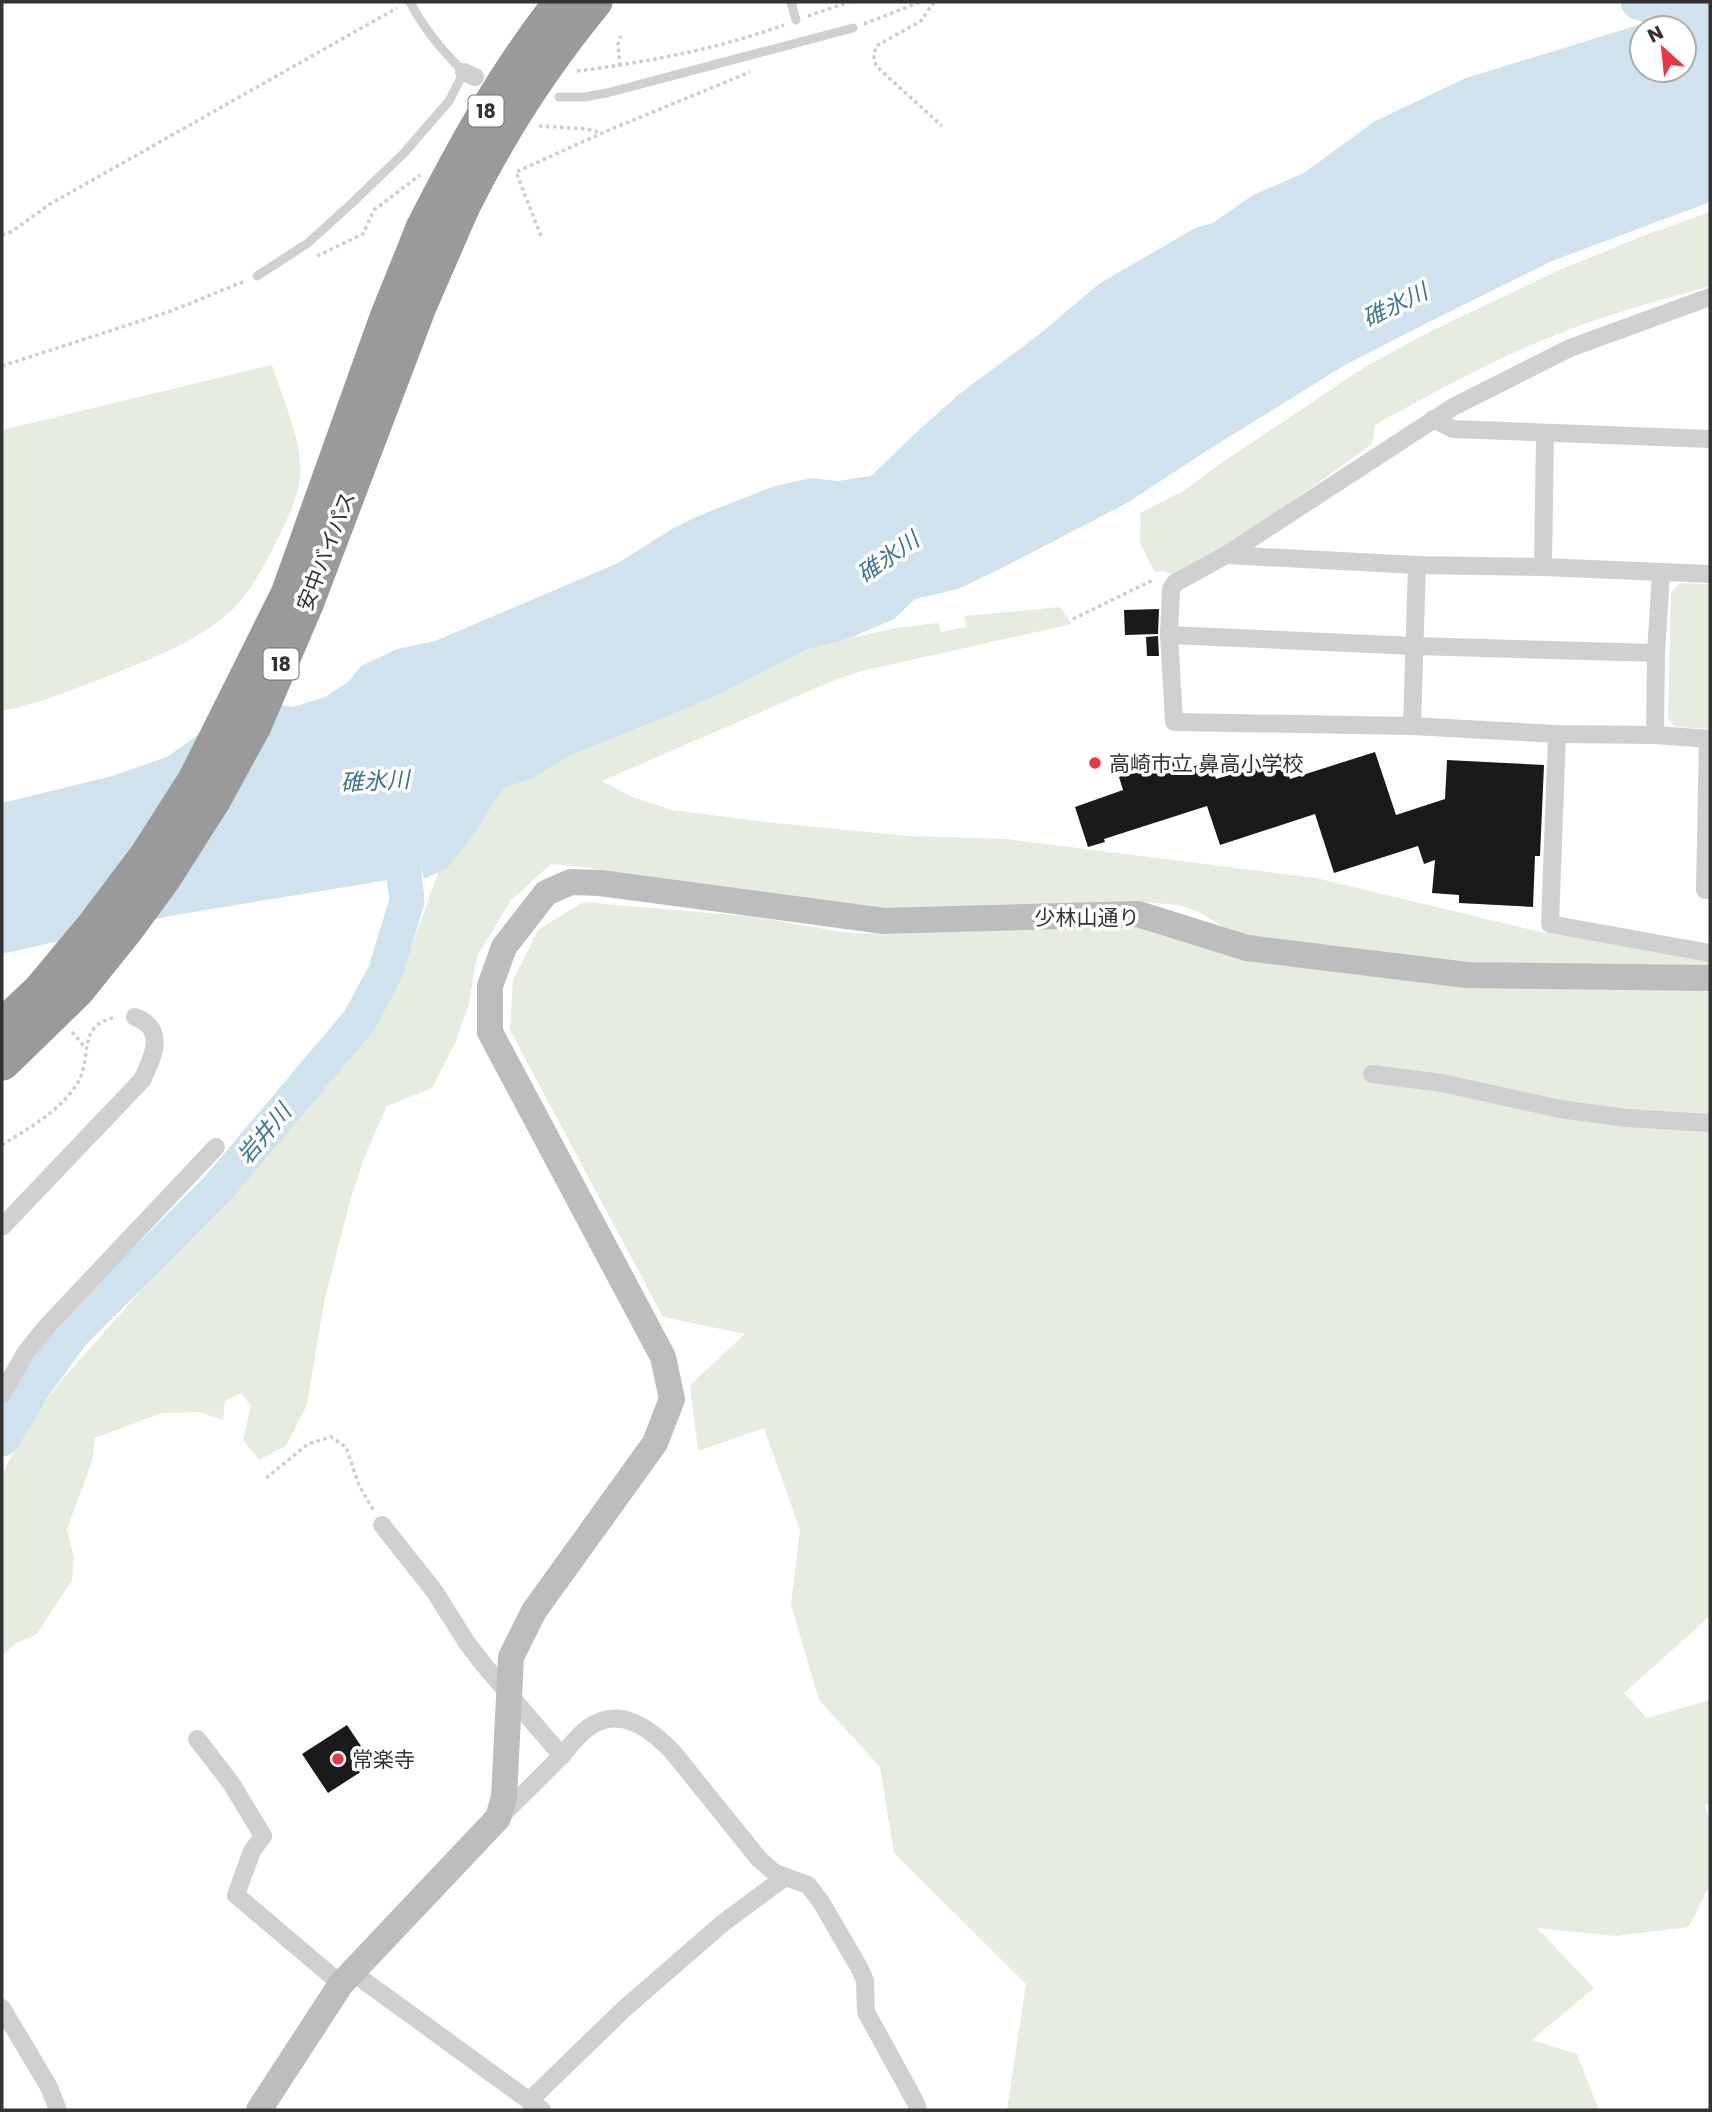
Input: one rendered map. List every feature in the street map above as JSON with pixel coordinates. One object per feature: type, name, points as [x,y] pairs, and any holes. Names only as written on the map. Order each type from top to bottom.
[{"type":"highway","name":"安中バイパス","points":[[2,1025],[39,990],[94,924],[146,855],[194,780],[287,594],[385,320],[422,228],[461,152],[500,87],[560,2]]},
{"type":"highway","name":"安中バイパス","points":[[3,1065],[78,991],[127,930],[165,878],[214,801],[255,726],[308,602],[420,307],[463,208],[486,161],[513,119],[572,31],[596,2]]},
{"type":"street","points":[[1710,297],[1570,348],[1433,419],[1226,555],[1175,583],[1171,589],[1169,635],[1174,722],[1412,726],[1709,739],[1705,890],[1710,890]]},
{"type":"street","points":[[1433,419],[1453,429],[1710,439]]},
{"type":"street","points":[[1543,567],[1545,433]]},
{"type":"street","points":[[1226,555],[1416,565],[1710,574]]},
{"type":"street","points":[[1412,726],[1416,565]]},
{"type":"street","points":[[1655,735],[1661,573]]},
{"type":"street","points":[[1169,635],[1656,653]]},
{"type":"street","points":[[1557,734],[1550,924],[1710,953]]},
{"type":"street","name":"少林山通り","points":[[510,1694],[511,1657],[534,1611],[655,1443],[672,1399],[663,1357],[490,1032],[490,986],[504,947],[546,893],[571,882],[600,883],[884,921],[1139,914],[1247,948],[1467,975],[1710,978]]},
{"type":"street","points":[[2,1227],[142,1080],[152,1060],[156,1043],[152,1030],[135,1017]]},
{"type":"street","points":[[1372,1074],[1442,1083],[1573,1111],[1626,1118],[1710,1123]]},
{"type":"street","points":[[2,1394],[26,1352],[47,1325],[216,1147]]},
{"type":"street","points":[[382,1525],[435,1592],[467,1643],[562,1756]]},
{"type":"street","points":[[498,1818],[504,1797],[510,1694]]},
{"type":"street","points":[[259,2110],[346,1978],[498,1818],[562,1756],[585,1729],[598,1721],[616,1717],[656,1734],[759,1859],[775,1873],[808,1885],[821,1902],[860,1969],[865,1981],[866,2012],[918,2110]]},
{"type":"street","points":[[197,1740],[231,1783],[263,1836],[252,1851],[236,1895],[346,1978],[536,2106],[624,2009],[723,1923],[785,1877]]},
{"type":"street","points":[[2,2008],[49,2087],[58,2110]]},
{"type":"lane","points":[[257,276],[308,243],[352,204],[404,153],[469,75],[444,54],[409,2]]},
{"type":"lane","points":[[791,2],[796,20]]},
{"type":"lane","points":[[559,97],[607,93],[853,28]]},
{"type":"path","points":[[2,235],[11,232],[50,204],[409,2]]},
{"type":"path","points":[[573,71],[667,58],[712,47],[849,2]]},
{"type":"path","points":[[853,28],[920,2]]},
{"type":"path","points":[[934,2],[921,21],[877,46],[874,57],[876,65],[942,126]]},
{"type":"path","points":[[620,66],[618,44],[621,36]]},
{"type":"path","points":[[541,236],[516,172],[753,70]]},
{"type":"path","points":[[530,126],[587,129],[602,133]]},
{"type":"path","points":[[313,258],[363,234],[374,210],[418,176]]},
{"type":"path","points":[[2,366],[171,311],[257,276]]},
{"type":"path","points":[[1073,619],[1163,575],[1175,583]]},
{"type":"path","points":[[2,1145],[34,1126],[61,1104],[78,1082],[84,1066],[85,1047],[93,1028],[103,1020],[135,1017]]},
{"type":"path","points":[[266,1478],[308,1444],[331,1437],[346,1447],[359,1485],[382,1525]]},
{"type":"shaded area","points":[[1710,212],[1710,286],[1559,333],[1452,383],[1375,425],[1372,444],[1259,525],[1176,576],[1164,571],[1155,572],[1140,543],[1140,513],[1185,490],[1363,368],[1429,332],[1557,271]]},
{"type":"shaded area","points":[[272,365],[296,436],[300,477],[295,499],[281,532],[260,572],[240,601],[218,621],[169,650],[62,694],[2,711],[2,430]]},
{"type":"shaded area","points":[[1680,583],[1710,584],[1710,729],[1675,727],[1668,719],[1671,593]]},
{"type":"shaded area","points":[[1060,607],[1072,624],[862,671],[830,682],[602,781],[635,798],[672,810],[909,836],[1007,839],[1316,878],[1541,932],[1703,958],[1709,961],[1710,966],[1481,966],[1235,934],[1201,913],[1179,905],[1141,902],[881,911],[762,899],[590,868],[551,864],[511,900],[477,956],[469,1004],[456,1041],[432,1088],[387,1106],[364,1158],[350,1201],[325,1298],[307,1405],[286,1446],[259,1460],[243,1440],[251,1406],[241,1393],[225,1401],[223,1420],[199,1412],[162,1413],[95,1438],[92,1461],[67,1529],[74,1558],[72,1580],[36,1635],[16,1643],[2,1656],[2,1475],[30,1421],[259,1149],[354,1045],[408,956],[447,848],[502,789],[533,778],[569,756],[709,699],[806,650],[896,628],[938,623],[941,632],[966,627],[964,616]]},
{"type":"shaded area","points":[[583,902],[755,917],[848,933],[894,934],[1134,926],[1710,990],[1710,1616],[1624,1693],[1647,1718],[1710,1700],[1710,1803],[1705,1805],[1710,1825],[1710,1884],[1689,1927],[1615,1936],[1537,1928],[1594,1988],[1532,2040],[1577,2054],[1599,2110],[1007,2110],[1026,1984],[894,1853],[880,1767],[819,1700],[791,1605],[800,1530],[764,1428],[698,1451],[690,1385],[745,1334],[663,1317],[510,1030],[513,980],[538,930]]},
{"type":"water","name":"碓氷川","points":[[1668,2],[1710,2],[1710,202],[1552,261],[1345,365],[1127,503],[1000,569],[958,589],[915,599],[894,619],[850,638],[806,650],[709,699],[569,756],[533,778],[502,789],[474,834],[447,868],[424,879],[418,857],[403,865],[388,880],[175,915],[2,954],[2,803],[112,776],[167,757],[206,729],[253,701],[293,707],[325,697],[348,682],[361,666],[397,649],[435,641],[618,563],[698,516],[772,487],[811,478],[838,481],[871,476],[958,395],[1037,336],[1099,284],[1195,228],[1213,223],[1253,195],[1304,173],[1375,121],[1466,78],[1628,28],[1628,84],[1698,84],[1698,14],[1660,14],[1665,11]]},
{"type":"building","points":[[1159,609],[1158,634],[1125,635],[1124,610]]},
{"type":"building","points":[[1158,636],[1159,656],[1147,656],[1146,637]]},
{"type":"building","points":[[1375,752],[1396,815],[1445,799],[1447,760],[1544,765],[1540,856],[1535,856],[1533,907],[1459,903],[1459,895],[1432,893],[1435,860],[1424,864],[1418,846],[1334,873],[1315,814],[1220,845],[1207,806],[1104,839],[1105,842],[1088,847],[1075,807],[1123,790],[1119,777],[1185,756],[1189,768],[1210,761],[1216,779],[1283,758],[1290,779]]},
{"type":"building","name":"常楽寺","points":[[347,1725],[373,1764],[328,1793],[302,1754]]},
{"type":"waterway","points":[[1638,2],[1665,11],[1705,38]]},
{"type":"waterway","name":"岩井川","points":[[2,1439],[32,1389],[72,1334],[218,1188],[359,1021],[385,973],[407,901],[403,865],[406,835],[411,820]]},
{"type":"place","name":"高崎市立 鼻高小学校","points":[[1095,763]]},
{"type":"place","name":"常楽寺","points":[[338,1759]]}]
